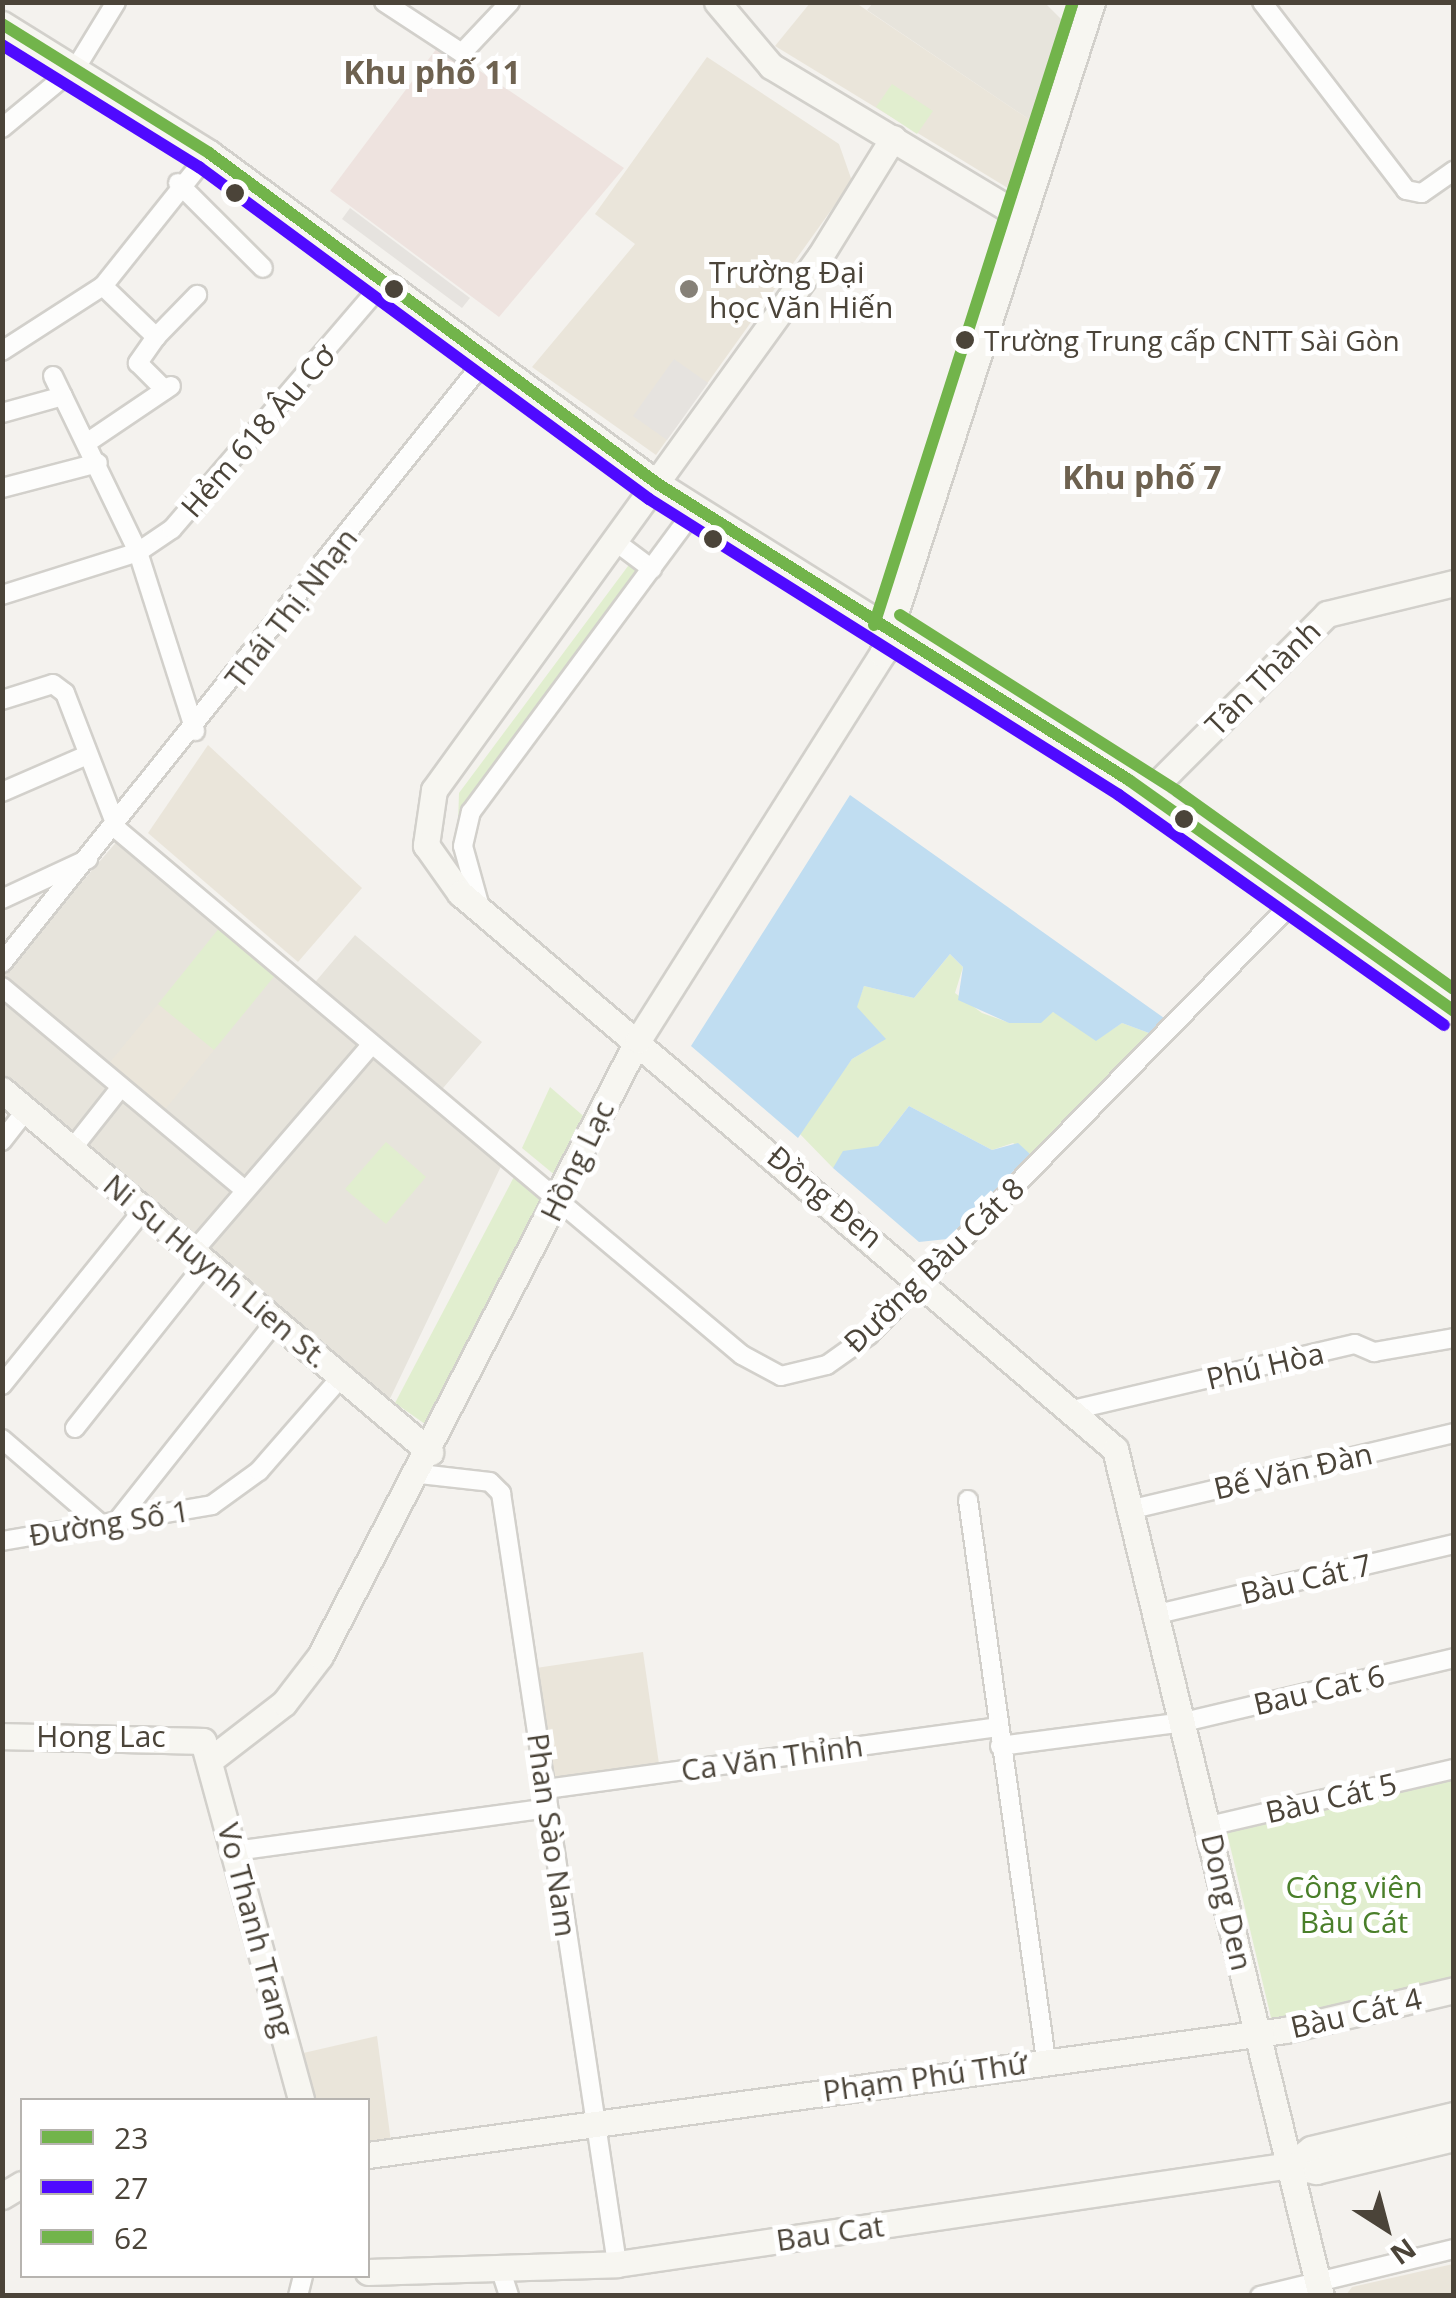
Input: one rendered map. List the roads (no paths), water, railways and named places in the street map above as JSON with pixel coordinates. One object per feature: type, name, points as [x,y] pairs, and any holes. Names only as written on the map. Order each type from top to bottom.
[{"type":"street","points":[[2,128],[77,66],[116,2]]},
{"type":"street","points":[[384,2],[462,53],[510,2]]},
{"type":"street","points":[[716,2],[758,56],[1022,216]]},
{"type":"street","name":"Hồng Lạc","points":[[425,1463],[638,1040],[891,630],[1092,2]]},
{"type":"street","points":[[1262,2],[1408,192],[1454,171]]},
{"type":"street","points":[[2,24],[77,66],[209,153],[658,484],[1148,793],[1454,1011]]},
{"type":"street","name":"Đồng Đen","points":[[894,138],[658,484],[426,806],[429,854],[481,911],[1077,1410],[1115,1450],[1134,1508]]},
{"type":"street","points":[[2,352],[103,286],[178,183],[209,153]]},
{"type":"street","points":[[178,183],[263,268]]},
{"type":"street","name":"Hẻm 618 Âu Cơ","points":[[3,592],[138,552],[208,494],[383,283]]},
{"type":"street","points":[[103,286],[156,337]]},
{"type":"street","points":[[88,442],[168,388],[138,364],[156,337],[197,295]]},
{"type":"street","name":"Thái Thị Nhạn","points":[[2,964],[118,830],[486,359]]},
{"type":"street","points":[[53,376],[138,552],[195,732]]},
{"type":"street","points":[[2,413],[62,396]]},
{"type":"street","points":[[2,488],[98,463]]},
{"type":"street","points":[[481,911],[463,846],[469,817],[696,508]]},
{"type":"street","points":[[616,542],[652,568]]},
{"type":"street","name":"Tân Thành","points":[[1148,793],[1326,614],[1454,583]]},
{"type":"street","points":[[2,700],[53,684],[88,755],[118,830]]},
{"type":"street","points":[[2,792],[88,755]]},
{"type":"street","name":"Đường Bàu Cát 8","points":[[118,830],[748,1360],[782,1376],[844,1355],[924,1281],[1297,898]]},
{"type":"street","name":"Thái Thị Nhạn","points":[[2,898],[95,856]]},
{"type":"street","points":[[2,987],[246,1190]]},
{"type":"street","points":[[75,1428],[246,1190],[372,1044]]},
{"type":"street","points":[[72,1149],[121,1087]]},
{"type":"street","name":"Ni Su Huynh Lien St.","points":[[2,1090],[341,1377],[425,1463]]},
{"type":"street","points":[[2,1141],[26,1110]]},
{"type":"street","points":[[2,1384],[143,1210]]},
{"type":"street","points":[[2,1439],[109,1526],[275,1322]]},
{"type":"street","name":"Phú Hòa","points":[[1077,1410],[1356,1344],[1374,1352],[1454,1338]]},
{"type":"street","name":"Đường Số 1","points":[[2,1540],[186,1514],[230,1495],[341,1377]]},
{"type":"street","name":"Bế Văn Đàn","points":[[1134,1508],[1454,1433]]},
{"type":"street","name":"Hong Lac","points":[[2,1736],[192,1735],[210,1760],[304,1680],[425,1463]]},
{"type":"street","name":"Phan Sào Nam","points":[[425,1463],[490,1482],[501,1492],[616,2264]]},
{"type":"street","points":[[968,1500],[1046,2060]]},
{"type":"street","name":"Dong Den","points":[[1134,1508],[1319,2288]]},
{"type":"street","name":"Bàu Cát 7","points":[[1158,1614],[1454,1544]]},
{"type":"street","name":"Bau Cat 6","points":[[999,1736],[1184,1722],[1454,1658]]},
{"type":"street","name":"Ca Văn Thỉnh","points":[[235,1851],[547,1799],[999,1736]]},
{"type":"street","name":"Vo Thanh Trang","points":[[210,1760],[300,2098]]},
{"type":"street","name":"Bàu Cát 5","points":[[1209,1826],[1454,1769]]},
{"type":"street","name":"Bàu Cát 4","points":[[1258,2032],[1454,1990]]},
{"type":"street","name":"Phạm Phú Thứ","points":[[370,2155],[1258,2032]]},
{"type":"street","points":[[1290,2165],[1311,2148],[1454,2115]]},
{"type":"street","points":[[1290,2165],[1316,2170],[1454,2138]]},
{"type":"street","name":"Bau Cat","points":[[370,2272],[506,2285],[616,2264],[1290,2165]]},
{"type":"street","points":[[1260,2296],[1319,2288],[1454,2249]]},
{"type":"water","points":[[850,795],[1164,1018],[1149,1033],[1122,1023],[1096,1041],[1053,1012],[1041,1023],[1009,1023],[958,1000],[963,967],[950,954],[914,998],[864,986],[857,1007],[886,1039],[852,1059],[798,1138],[691,1046]]},
{"type":"water","points":[[909,1106],[992,1150],[1018,1143],[1030,1154],[947,1239],[919,1242],[833,1168],[843,1151],[878,1146]]},
{"type":"place","name":"Trường Đại học Văn Hiến","points":[[689,289]]},
{"type":"place","name":"Trường Trung cấp CNTT Sài Gòn","points":[[965,340]]},
{"type":"district","name":"Khu phố 11","points":[[432,72]]},
{"type":"district","name":"Khu phố 7","points":[[1142,477]]},
{"type":"park label","name":"Công viên Bàu Cát","points":[[1354,1904]]}]
